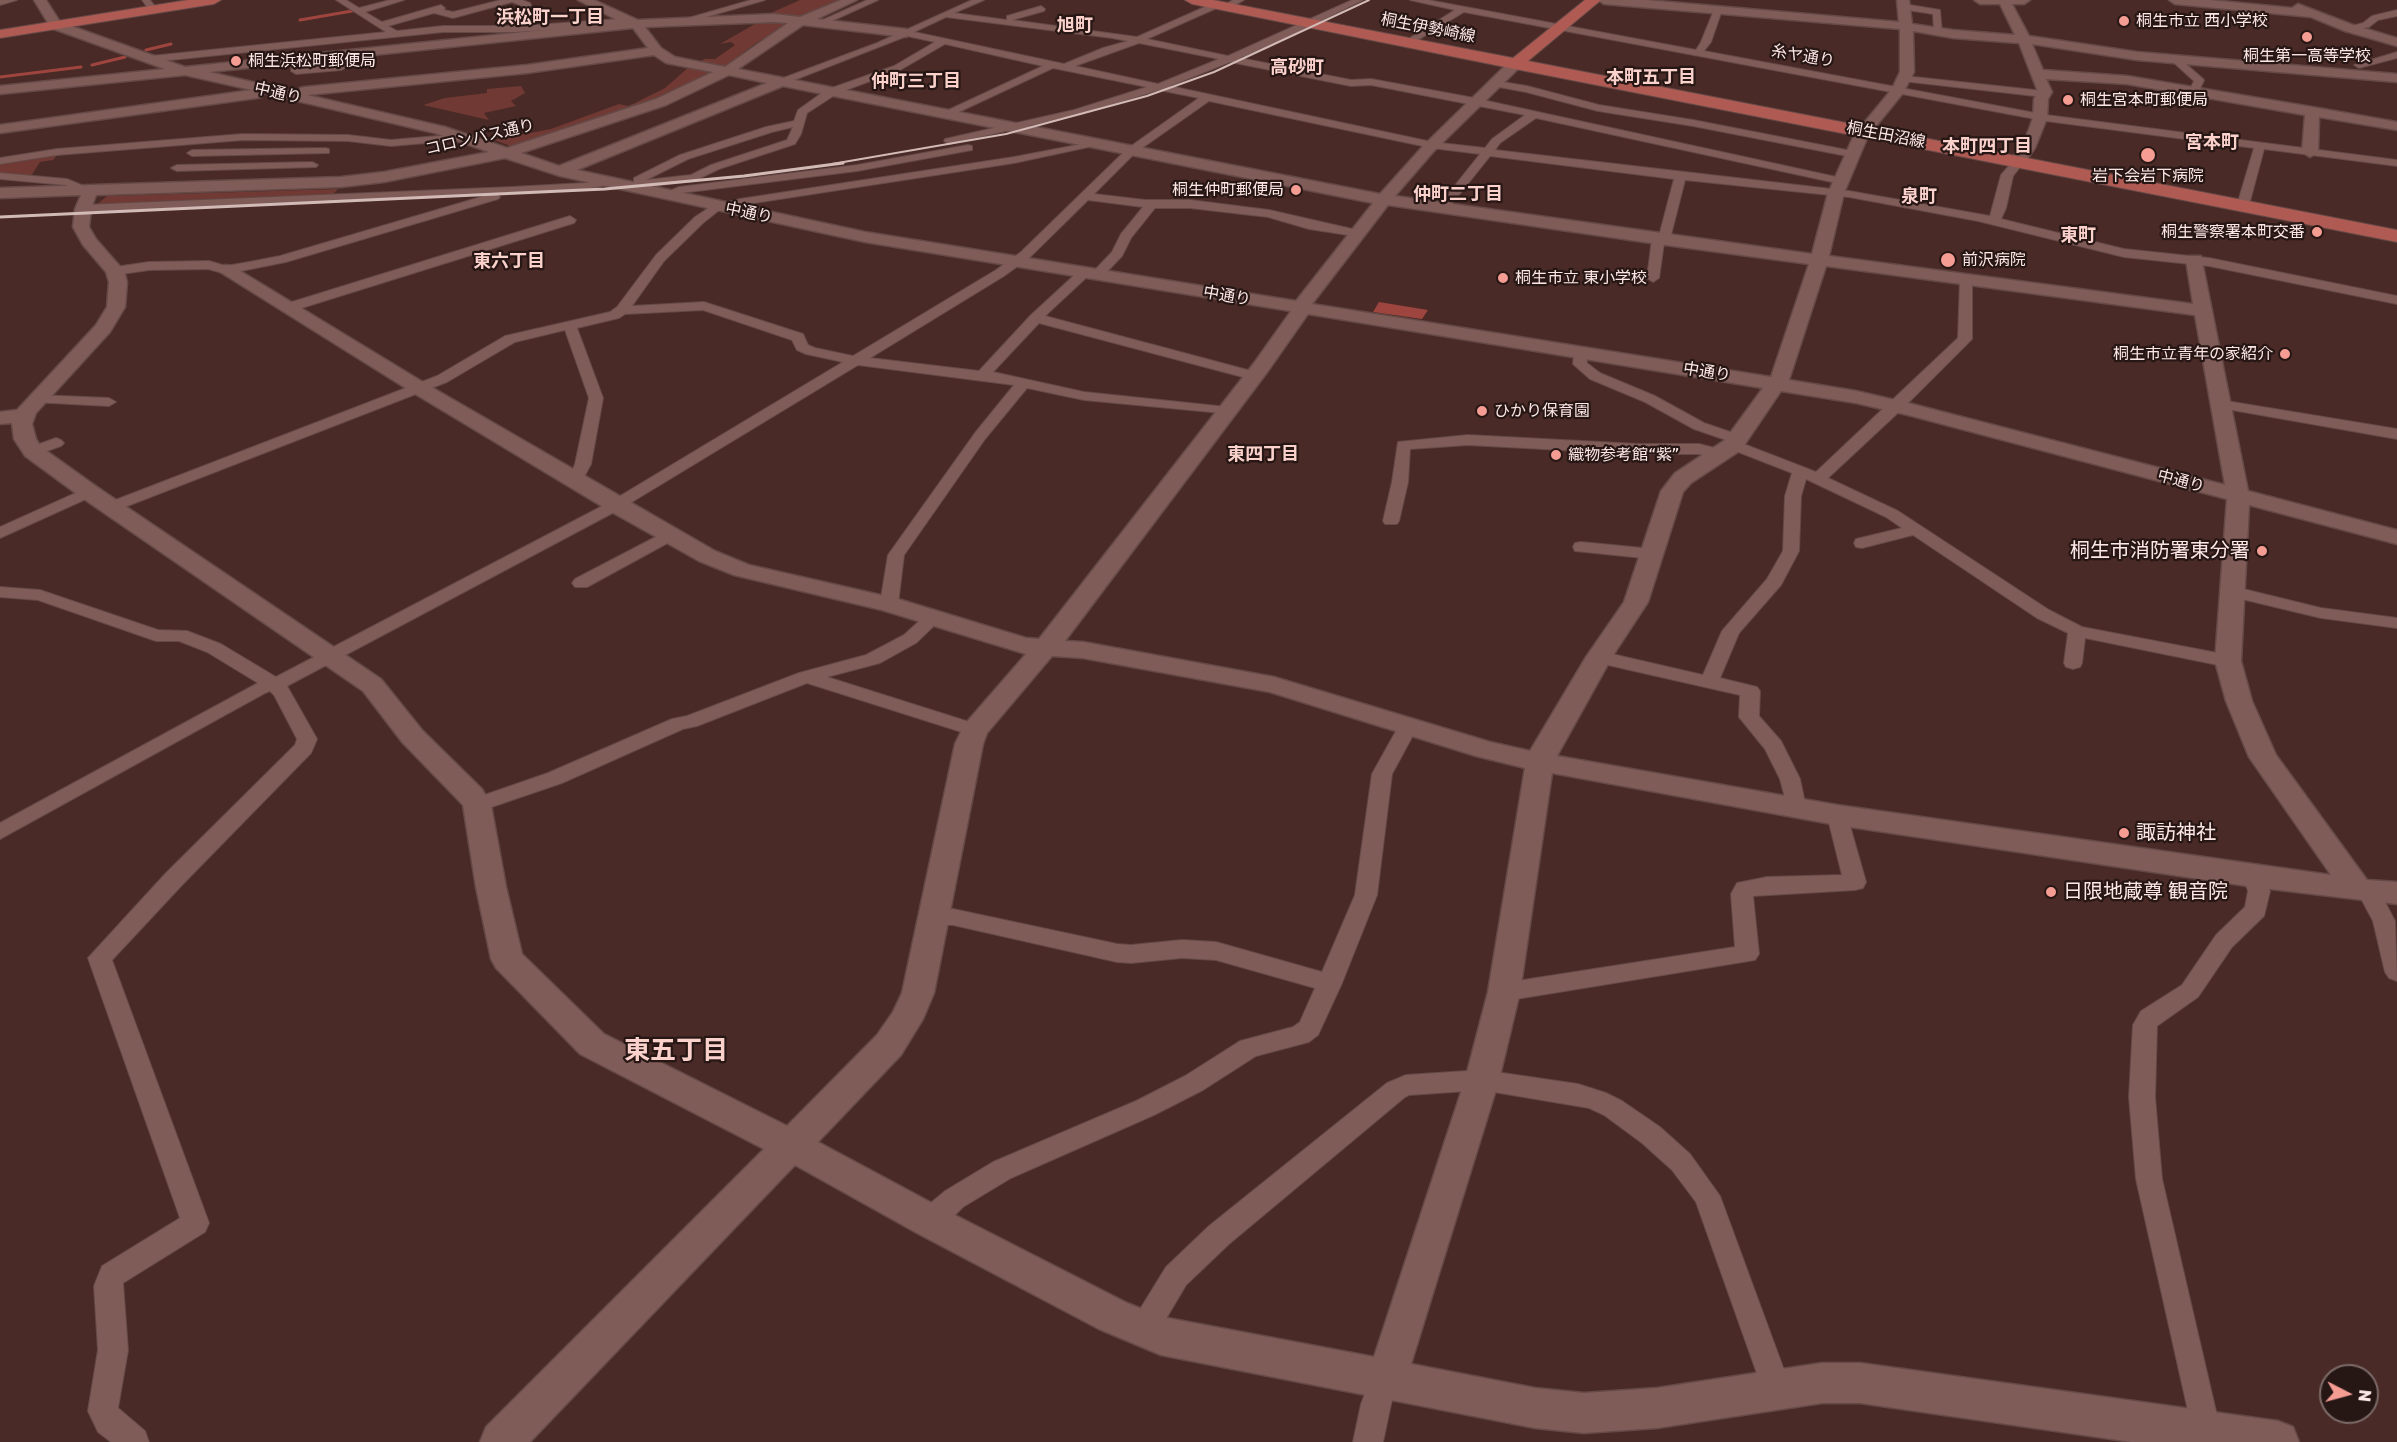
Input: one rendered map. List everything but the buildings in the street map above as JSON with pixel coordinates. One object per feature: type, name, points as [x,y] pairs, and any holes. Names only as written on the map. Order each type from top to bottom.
[{"type":"main road","points":[[0,34],[63,26],[149,5],[214,0]]},
{"type":"main road","name":"桐生伊勢崎線","points":[[1192,0],[1515,64]]},
{"type":"main road","points":[[1515,64],[1594,0]]},
{"type":"main road","name":"桐生田沼線","points":[[1515,64],[2397,236]]},
{"type":"street","points":[[0,2],[13,0]]},
{"type":"street","points":[[40,0],[63,26]]},
{"type":"street","points":[[340,0],[396,34],[408,38],[410,48]]},
{"type":"street","points":[[356,10],[400,0]]},
{"type":"street","points":[[469,0],[490,5]]},
{"type":"street","points":[[381,25],[437,9],[451,15],[512,0],[527,5],[515,29]]},
{"type":"street","points":[[584,0],[635,23],[656,51],[668,59],[1383,200],[2204,311]]},
{"type":"street","points":[[682,21],[761,0]]},
{"type":"street","name":"コロンバス通り","points":[[0,193],[76,181],[161,187],[294,184],[369,179],[506,153],[632,113],[722,70],[801,21],[851,0]]},
{"type":"street","points":[[820,23],[874,0]]},
{"type":"street","points":[[226,270],[282,259],[482,202],[781,82],[876,47],[980,0]]},
{"type":"street","points":[[1065,67],[1240,0]]},
{"type":"street","points":[[949,141],[1014,128],[1158,87],[1233,59],[1359,0]]},
{"type":"street","name":"糸ヤ通り","points":[[1414,0],[1698,53],[1901,84],[2040,117],[2397,163]]},
{"type":"street","points":[[1604,0],[1718,10],[1826,14],[1937,12],[1939,32]]},
{"type":"street","points":[[1980,0],[2024,0]]},
{"type":"street","points":[[1994,221],[2000,208],[2007,175],[2028,148],[2040,117],[2044,94],[2039,74],[2006,3],[2008,0]]},
{"type":"street","points":[[2175,0],[2313,14]]},
{"type":"street","points":[[2280,0],[2349,28],[2397,42]]},
{"type":"street","points":[[61,8],[63,26]]},
{"type":"street","points":[[1002,21],[1041,9]]},
{"type":"street","points":[[1408,43],[1463,9]]},
{"type":"street","points":[[1698,53],[1706,42],[1718,10]]},
{"type":"street","points":[[1905,11],[1939,32],[2175,59],[2397,78]]},
{"type":"street","points":[[1368,1442],[1376,1404],[1402,1336],[1482,1080],[1504,992],[1540,762],[1544,750],[1599,657],[1636,602],[1672,491],[1683,478],[1731,446],[1785,370],[1819,260],[1838,187],[1864,131],[1901,84],[1908,67],[1905,11]]},
{"type":"street","points":[[2349,28],[2366,25],[2375,18],[2397,13]]},
{"type":"street","points":[[947,15],[1072,28],[1140,39],[1356,84],[1371,82],[1478,102],[2124,253],[2195,260],[2397,300]]},
{"type":"street","points":[[151,59],[446,29],[515,29],[762,18],[906,33],[1432,145],[1680,176],[1838,187]]},
{"type":"street","points":[[0,90],[635,23]]},
{"type":"street","name":"中通り","points":[[63,26],[187,71],[461,137],[560,171],[666,195],[865,237],[1300,309],[1777,383],[1898,406],[2397,537]]},
{"type":"street","points":[[629,185],[694,178],[719,165],[791,142],[795,138],[805,108],[832,92],[897,68],[944,41]]},
{"type":"street","points":[[0,129],[277,92],[538,68],[656,51]]},
{"type":"street","points":[[2359,65],[2397,55]]},
{"type":"street","points":[[2175,59],[2199,80],[2194,91]]},
{"type":"street","points":[[1230,71],[1251,63]]},
{"type":"street","points":[[501,1442],[890,1046],[918,993],[969,744],[975,730],[1047,647],[1254,376],[1300,309],[1383,200],[1432,145],[1515,64]]},
{"type":"street","points":[[948,114],[1052,65]]},
{"type":"street","points":[[2039,74],[2119,79],[2397,126]]},
{"type":"street","points":[[1178,91],[1199,83]]},
{"type":"street","points":[[1496,84],[1527,89],[1598,108],[1693,123],[1852,154]]},
{"type":"street","points":[[1901,84],[2044,94]]},
{"type":"street","points":[[0,832],[258,689],[274,684],[616,505],[1018,261],[1131,151],[1206,98]]},
{"type":"street","points":[[2310,152],[2313,111]]},
{"type":"street","points":[[1443,208],[1500,138],[1534,114]]},
{"type":"street","points":[[629,185],[676,159],[770,129],[799,123]]},
{"type":"street","points":[[666,195],[679,190],[810,175],[910,159],[1038,132]]},
{"type":"street","points":[[0,160],[94,148],[210,139],[338,138],[398,143],[461,137]]},
{"type":"street","points":[[294,184],[338,138]]},
{"type":"street","points":[[161,187],[192,153],[210,139]]},
{"type":"street","points":[[0,533],[419,388],[461,369],[502,342],[606,318],[622,309],[660,258],[703,216],[721,207],[1014,160],[1094,144]]},
{"type":"street","points":[[2243,205],[2260,146]]},
{"type":"street","points":[[94,148],[76,181],[81,227],[88,241],[115,271],[116,307],[110,319],[20,410],[22,432],[44,447],[100,500],[330,654],[372,685],[412,736],[472,796],[477,805],[491,887],[507,959],[592,1044],[794,1146],[930,1221],[1113,1316],[1161,1336],[1536,1408],[1584,1413],[1657,1408],[1822,1383],[1860,1383],[2278,1442]]},
{"type":"street","points":[[192,153],[325,151]]},
{"type":"street","points":[[177,168],[312,165]]},
{"type":"street","points":[[0,176],[76,181],[512,190],[585,186],[609,182]]},
{"type":"street","points":[[1653,278],[1661,239],[1680,176]]},
{"type":"street","points":[[52,180],[76,181]]},
{"type":"street","points":[[1084,196],[1152,204],[1190,204],[1269,214],[1309,225],[1357,234]]},
{"type":"street","points":[[983,375],[1036,318],[1118,253],[1125,237],[1152,204]]},
{"type":"street","points":[[287,308],[570,220]]},
{"type":"street","points":[[2195,260],[2238,496],[2228,661],[2239,701],[2263,757],[2374,891],[2397,972]]},
{"type":"street","points":[[115,271],[149,266],[209,266],[226,270],[419,388],[669,536],[707,556],[741,570],[889,604],[1024,646],[1083,650],[1274,685],[1486,750],[1540,762],[1837,815],[2254,876],[2374,891]]},
{"type":"street","points":[[1818,479],[1898,406],[1965,339],[1966,279]]},
{"type":"street","points":[[622,309],[704,306],[792,334],[798,337],[802,346],[811,351],[854,360],[983,375],[1084,396],[1227,411]]},
{"type":"street","points":[[1036,318],[1254,376]]},
{"type":"street","points":[[570,326],[596,398],[583,464],[578,474],[572,478]]},
{"type":"street","points":[[1581,353],[1580,364],[1595,376],[1650,399],[1731,446],[1801,471],[1892,514],[2043,614],[2076,632],[2228,661]]},
{"type":"street","points":[[889,604],[896,555],[980,436],[1023,383]]},
{"type":"street","points":[[20,410],[109,402]]},
{"type":"street","points":[[2220,404],[2397,434]]},
{"type":"street","points":[[1391,521],[1401,482],[1403,445],[1468,440],[1638,449],[1731,446]]},
{"type":"street","points":[[1709,682],[1731,631],[1775,581],[1791,551],[1793,496],[1801,471]]},
{"type":"street","points":[[1862,543],[1917,529]]},
{"type":"street","points":[[580,583],[669,536]]},
{"type":"street","points":[[1581,547],[1653,554]]},
{"type":"street","points":[[2231,591],[2321,614],[2397,623]]},
{"type":"street","points":[[0,592],[40,595],[156,636],[181,635],[214,648],[274,684],[282,692],[307,739],[304,748],[174,879],[100,958],[195,1223],[112,1275],[108,1287],[113,1350],[102,1411],[109,1421],[134,1442]]},
{"type":"street","points":[[477,805],[545,782],[650,735],[806,677],[873,660],[910,639],[934,617]]},
{"type":"street","points":[[2073,663],[2076,632]]},
{"type":"street","points":[[1599,657],[1750,692],[1749,717],[1774,746],[1790,778],[1796,808]]},
{"type":"street","points":[[806,677],[975,730]]},
{"type":"street","points":[[930,1221],[954,1199],[1002,1170],[1144,1108],[1194,1083],[1249,1048],[1300,1035],[1309,1029],[1366,895],[1382,774],[1392,751],[1408,726]]},
{"type":"street","points":[[1504,992],[1747,954],[1742,916],[1742,894],[1745,889],[1767,885],[1855,882],[1843,845],[1837,815]]},
{"type":"street","points":[[2206,1433],[2149,1179],[2142,1097],[2145,1025],[2149,1018],[2190,991],[2224,941],[2256,910],[2259,891],[2254,876]]},
{"type":"street","points":[[933,916],[953,917],[1131,954],[1197,949],[1216,951],[1330,983]]},
{"type":"street","points":[[1144,1329],[1176,1276],[1219,1235],[1396,1090],[1406,1085],[1482,1080],[1578,1094],[1597,1100],[1613,1108],[1651,1135],[1681,1162],[1707,1196],[1776,1389]]},
{"type":"shaded area","points":[[800,0],[842,0],[801,17],[764,16]]},
{"type":"shaded area","points":[[760,21],[790,23],[756,43],[726,65],[639,106],[513,147],[494,140],[551,129],[619,104],[628,106],[635,103],[665,88],[689,67],[705,59],[715,59],[735,45],[731,42],[720,44]]},
{"type":"shaded area","points":[[521,86],[525,93],[511,101],[516,106],[484,113],[489,120],[423,105],[445,98],[487,93],[487,89]]},
{"type":"shaded area","points":[[59,153],[53,160],[40,162],[31,176],[0,174],[0,162]]},
{"type":"shaded area","points":[[338,189],[331,196],[95,206],[107,196]]},
{"type":"shaded area","points":[[1379,302],[1428,310],[1422,319],[1373,312]]},
{"type":"waterway","points":[[300,20],[352,11]]},
{"type":"waterway","points":[[146,50],[171,44]]},
{"type":"waterway","points":[[92,65],[125,57]]},
{"type":"waterway","points":[[0,77],[81,67]]},
{"type":"railway","points":[[832,164],[1006,134],[1147,96],[1214,72],[1369,0]]},
{"type":"railway","points":[[0,217],[605,189],[744,176],[843,163]]},
{"type":"place","name":"桐生市立 西小学校","points":[[2124,21]]},
{"type":"place","name":"桐生第一高等学校","points":[[2307,37]]},
{"type":"place","name":"桐生浜松町郵便局","points":[[236,61]]},
{"type":"place","name":"桐生宮本町郵便局","points":[[2068,100]]},
{"type":"place","name":"岩下会岩下病院","points":[[2148,155]]},
{"type":"place","name":"桐生仲町郵便局","points":[[1296,190]]},
{"type":"place","name":"桐生警察署本町交番","points":[[2317,232]]},
{"type":"place","name":"前沢病院","points":[[1948,260]]},
{"type":"place","name":"桐生市立 東小学校","points":[[1503,278]]},
{"type":"place","name":"桐生市立青年の家紹介","points":[[2285,354]]},
{"type":"place","name":"ひかり保育園","points":[[1482,411]]},
{"type":"place","name":"織物参考館“紫”","points":[[1556,455]]},
{"type":"place","name":"桐生市消防署東分署","points":[[2262,551]]},
{"type":"place","name":"諏訪神社","points":[[2124,833]]},
{"type":"place","name":"日限地蔵尊 観音院","points":[[2051,892]]},
{"type":"district","name":"浜松町一丁目","points":[[550,17]]},
{"type":"district","name":"旭町","points":[[1075,25]]},
{"type":"district","name":"高砂町","points":[[1297,67]]},
{"type":"district","name":"本町五丁目","points":[[1651,77]]},
{"type":"district","name":"仲町三丁目","points":[[916,81]]},
{"type":"district","name":"宮本町","points":[[2212,142]]},
{"type":"district","name":"本町四丁目","points":[[1987,146]]},
{"type":"district","name":"仲町二丁目","points":[[1458,194]]},
{"type":"district","name":"泉町","points":[[1919,196]]},
{"type":"district","name":"東町","points":[[2078,235]]},
{"type":"district","name":"東六丁目","points":[[509,261]]},
{"type":"district","name":"東四丁目","points":[[1263,454]]},
{"type":"district","name":"東五丁目","points":[[676,1051]]}]
